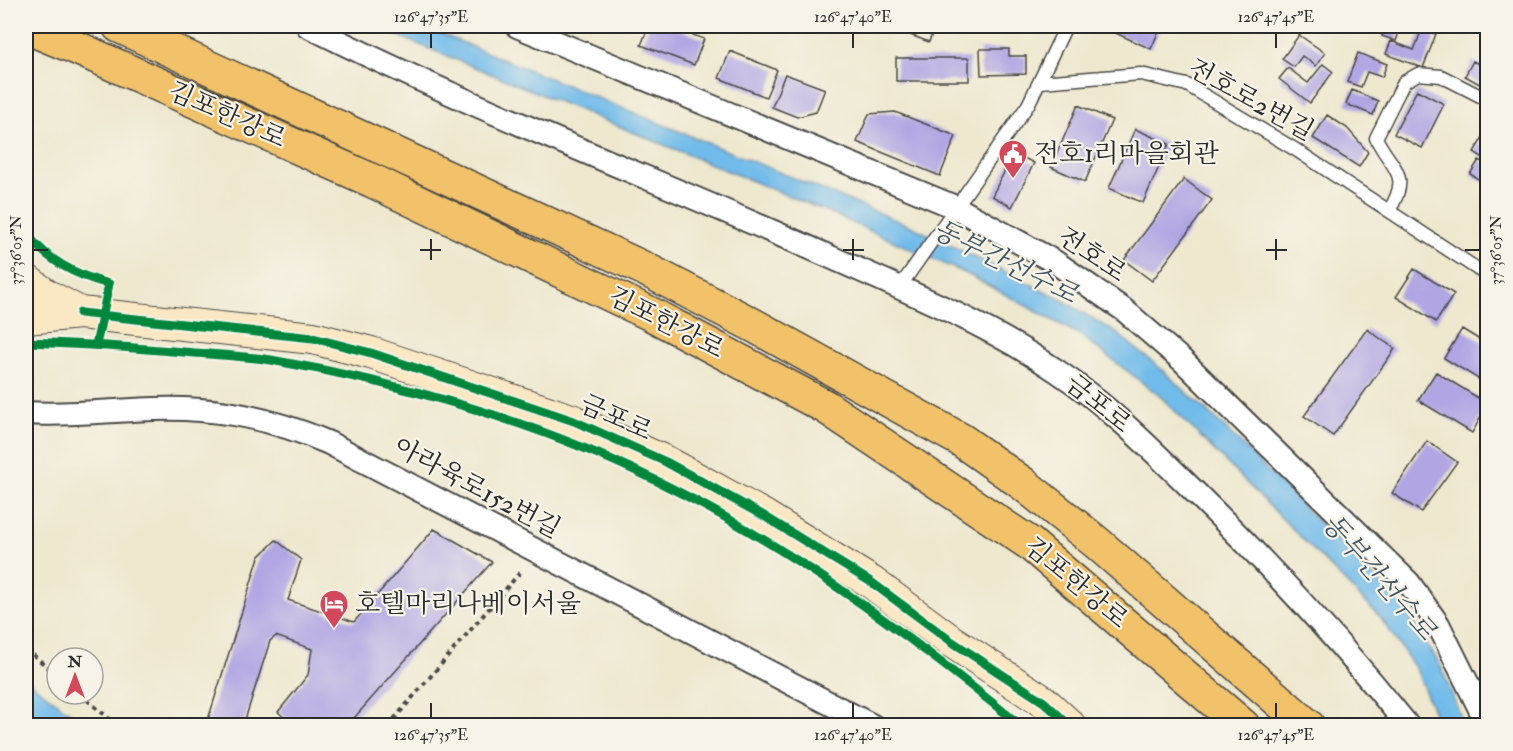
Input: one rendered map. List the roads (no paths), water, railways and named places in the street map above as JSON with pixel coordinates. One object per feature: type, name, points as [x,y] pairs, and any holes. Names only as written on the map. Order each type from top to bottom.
[{"type":"highway","name":"김포한강로","points":[[119,26],[643,268],[753,325],[960,440],[1022,483],[1096,542],[1308,726]]},
{"type":"highway","name":"김포한강로","points":[[26,27],[373,181],[653,315],[766,373],[826,407],[960,494],[1029,543],[1243,726]]},
{"type":"main road","points":[[26,280],[46,295],[80,313]]},
{"type":"main road","points":[[26,318],[80,313]]},
{"type":"main road","name":"금포로","points":[[80,313],[313,338],[371,352],[574,421],[666,462],[764,516],[871,582],[951,641],[1044,702],[1070,726]]},
{"type":"street","name":"금포로","points":[[308,26],[445,92],[684,192],[904,280],[1026,352],[1096,400],[1157,455],[1294,593],[1408,726]]},
{"type":"street","name":"전호로","points":[[517,26],[951,212],[1037,252],[1115,304],[1162,343],[1290,464],[1409,583],[1438,624],[1488,725]]},
{"type":"street","name":"아라육로152번길","points":[[26,413],[77,414],[198,410],[267,420],[328,443],[873,726]]},
{"type":"lane","points":[[904,280],[1017,121],[1040,82],[1065,26]]},
{"type":"lane","name":"전호로2번길","points":[[1040,82],[1141,74],[1187,85],[1255,124],[1488,276]]},
{"type":"lane","points":[[1389,211],[1398,196],[1400,175],[1376,138],[1404,82],[1418,74],[1441,76],[1488,100]]},
{"type":"water","points":[[374,26],[422,26],[913,227],[1059,298],[1118,334],[1160,368],[1221,424],[1400,603],[1440,664],[1464,725],[1439,725],[1416,669],[1380,617],[1161,397],[1080,335],[971,276],[835,215]]},
{"type":"water","points":[[26,679],[45,694],[45,706],[61,706],[86,725],[26,725]]},
{"type":"place","name":"전호1리마을회관","points":[[1013,180]]},
{"type":"place","name":"호텔마리나베이서울","points":[[334,630]]},
{"type":"water label","name":"동부간선수로","points":[[1005,262]]},
{"type":"water label","name":"동부간선수로","points":[[1379,577]]}]
